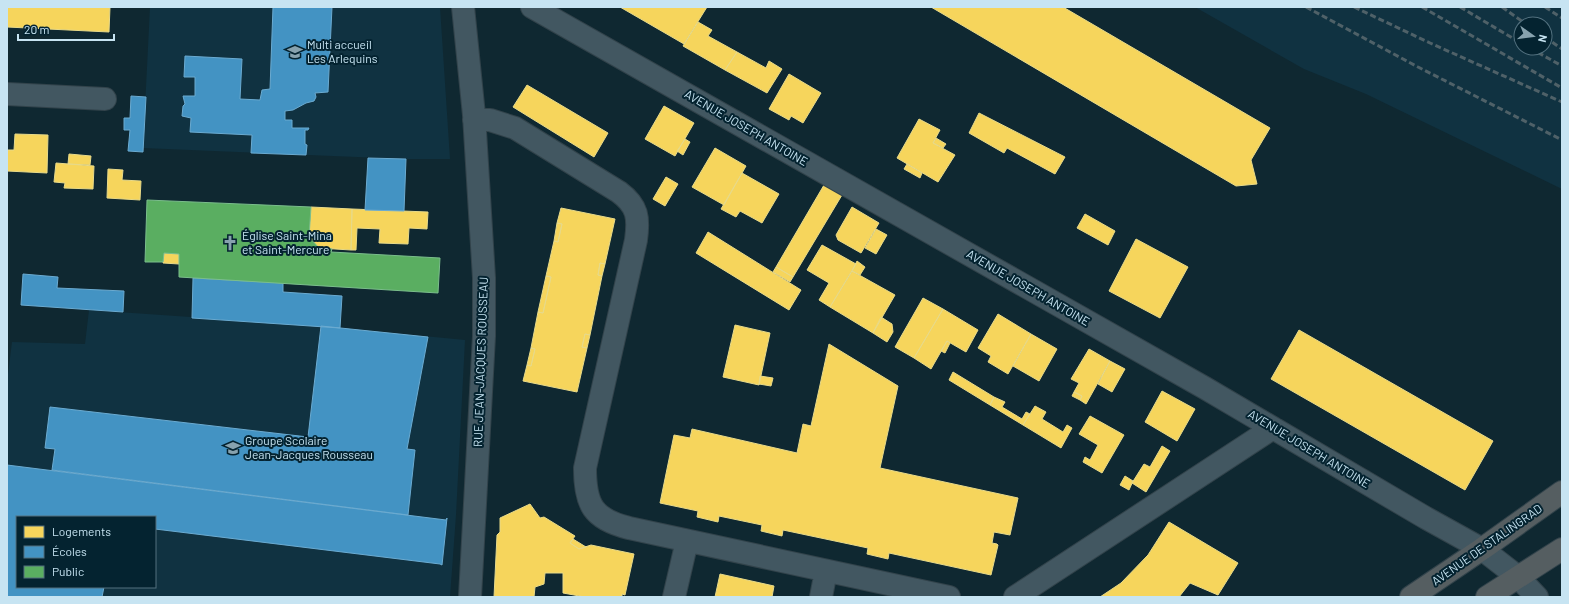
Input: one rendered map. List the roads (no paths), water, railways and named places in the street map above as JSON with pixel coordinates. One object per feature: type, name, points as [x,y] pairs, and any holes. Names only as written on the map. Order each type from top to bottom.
[{"type":"main road","name":"AVENUE DE STALINGRAD","points":[[1411,597],[1562,492]]},
{"type":"main road","points":[[1487,597],[1562,548]]},
{"type":"street","name":"RUE JEAN-JACQUES ROUSSEAU","points":[[463,7],[474,120],[484,286],[484,336],[470,597]]},
{"type":"street","name":"AVENUE JOSEPH ANTOINE","points":[[532,7],[1205,388],[1482,549],[1518,577],[1537,597]]},
{"type":"street","points":[[7,94],[105,99]]},
{"type":"street","points":[[474,120],[490,120],[515,128],[619,192],[628,198],[634,206],[638,225],[585,468],[586,489],[588,496],[593,508],[600,517],[608,522],[629,528],[949,597]]},
{"type":"street","points":[[1015,597],[1273,428]]},
{"type":"street","points":[[674,597],[687,541]]},
{"type":"street","points":[[821,597],[826,571]]},
{"type":"railway","points":[[1306,7],[1418,67],[1562,140]]},
{"type":"railway","points":[[1354,7],[1562,102]]},
{"type":"railway","points":[[1422,7],[1562,88]]},
{"type":"railway","points":[[1460,7],[1513,38]]},
{"type":"railway","points":[[1502,7],[1515,16]]},
{"type":"railway","points":[[1545,7],[1562,18]]},
{"type":"railway","points":[[1553,43],[1562,49]]},
{"type":"railway","points":[[1544,56],[1562,66]]},
{"type":"place","name":"Multi accueil Les Arlequins","points":[[295,52]]},
{"type":"place","name":"Église Saint-Mina et Saint-Mercure","points":[[230,243]]},
{"type":"place","name":"Groupe Scolaire Jean-Jacques Rousseau","points":[[233,448]]}]
